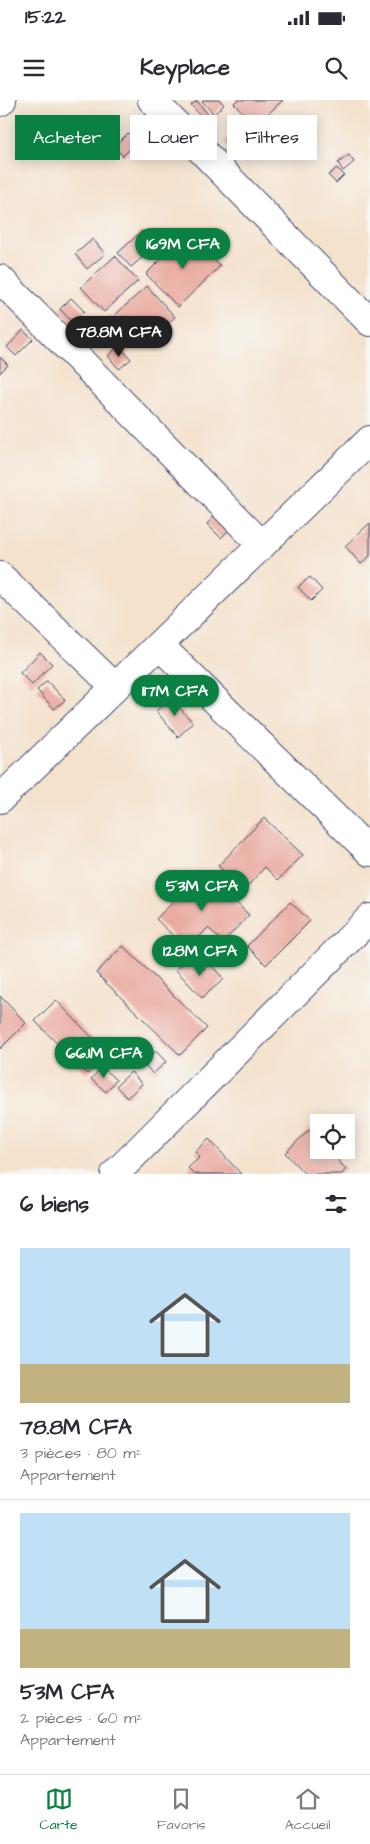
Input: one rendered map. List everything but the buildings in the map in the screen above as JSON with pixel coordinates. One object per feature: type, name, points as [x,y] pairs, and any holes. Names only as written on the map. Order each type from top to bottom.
[{"type":"street","points":[[152,100],[370,322]]},
{"type":"street","points":[[0,279],[262,545]]},
{"type":"street","points":[[0,799],[370,440]]},
{"type":"street","points":[[0,576],[115,688]]},
{"type":"street","points":[[159,645],[370,852]]},
{"type":"street","points":[[115,1174],[370,918]]}]
